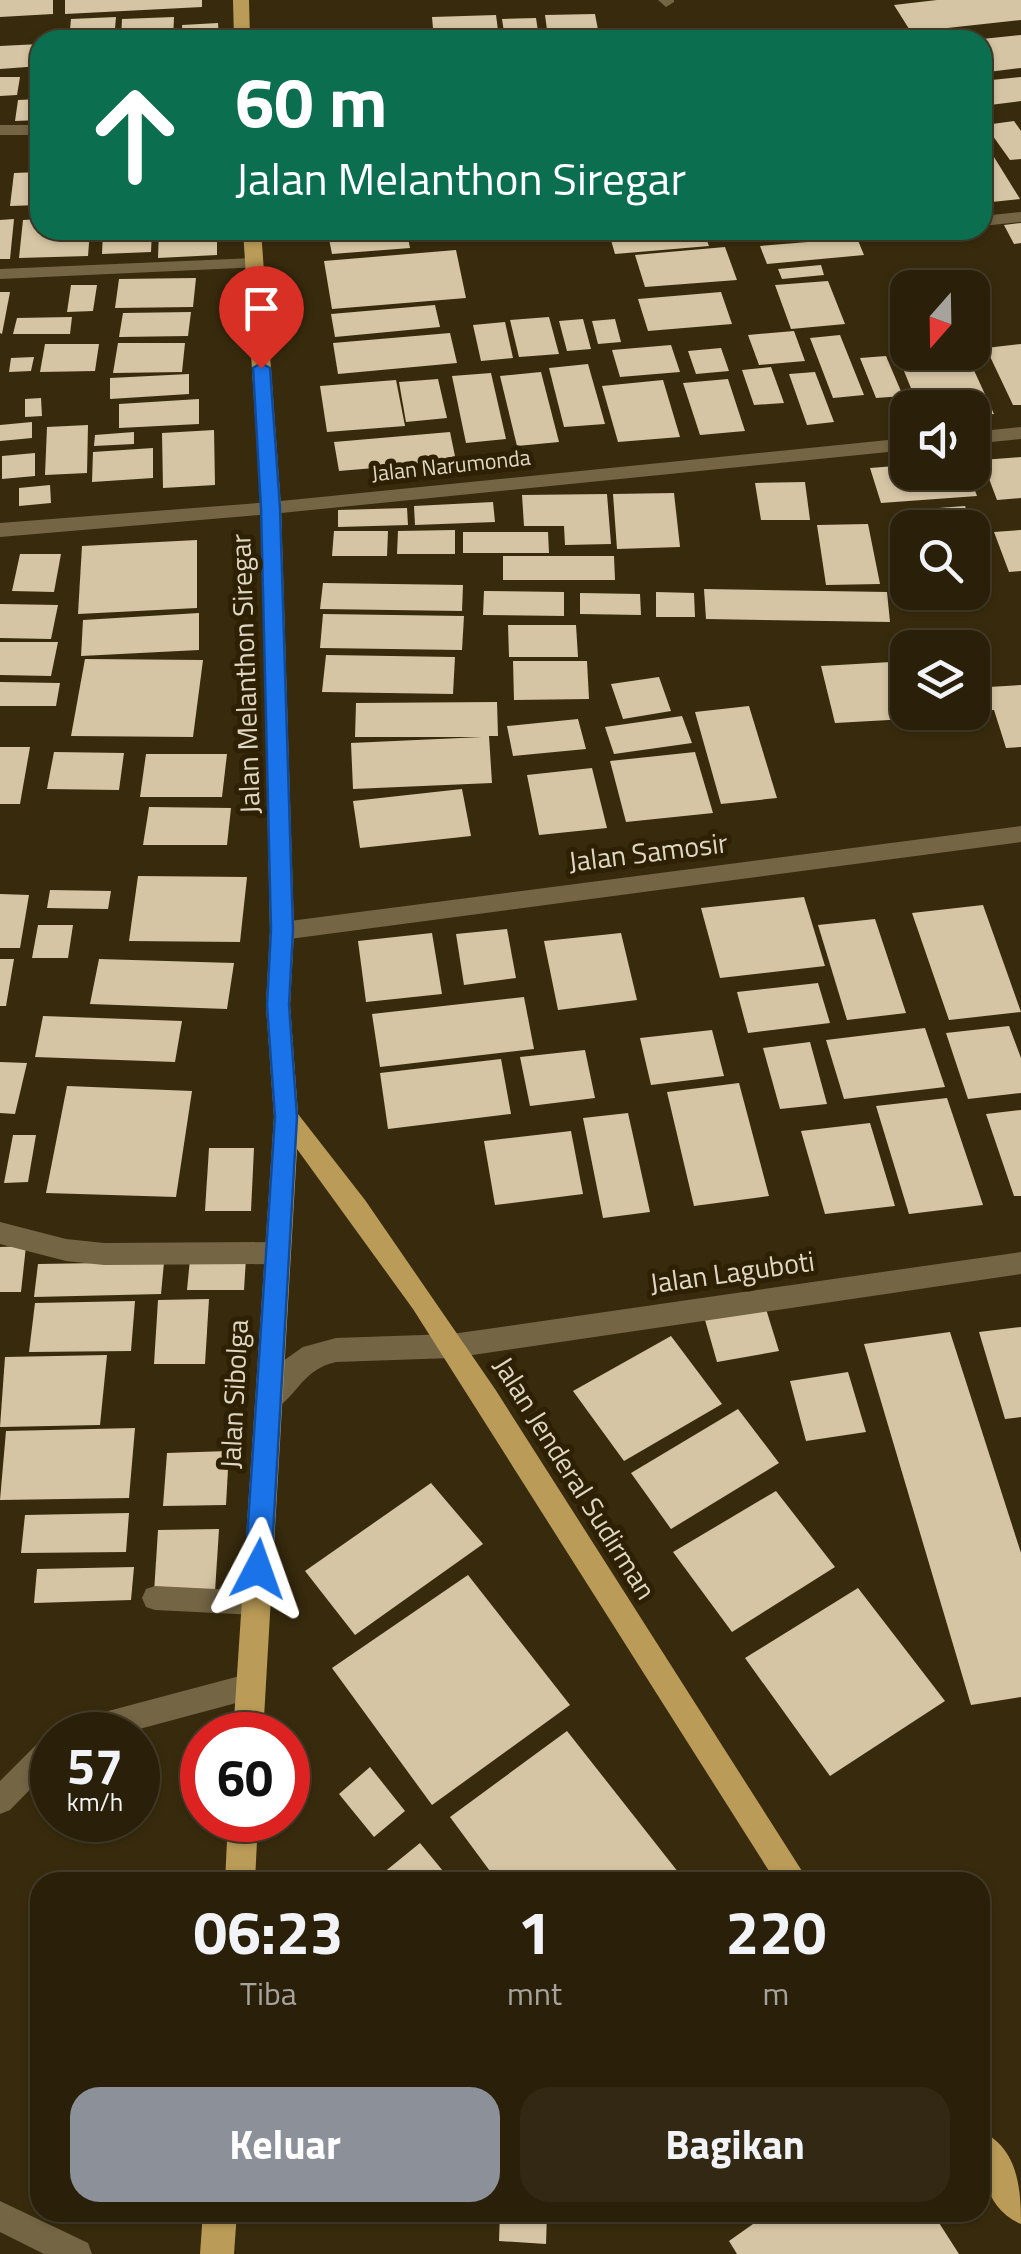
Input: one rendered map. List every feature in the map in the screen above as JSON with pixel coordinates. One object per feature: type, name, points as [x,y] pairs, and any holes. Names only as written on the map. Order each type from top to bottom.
[{"type":"main road","points":[[241,0],[242,30]]},
{"type":"main road","name":"Jalan Melanthon Siregar","points":[[253,240],[270,508],[282,930],[278,1005],[286,1117]]},
{"type":"main road","name":"Jalan Sibolga","points":[[249,1712],[286,1117]]},
{"type":"main road","name":"Jalan Jenderal Sudirman","points":[[286,1117],[362,1210],[452,1346],[717,1772],[787,1872]]},
{"type":"main road","points":[[241,1872],[243,1842]]},
{"type":"main road","points":[[990,2162],[1021,2206]]},
{"type":"main road","points":[[218,2254],[220,2222]]},
{"type":"street","points":[[0,130],[30,130]]},
{"type":"street","points":[[992,220],[1021,217]]},
{"type":"street","points":[[0,274],[254,264]]},
{"type":"street","points":[[990,436],[1021,433]]},
{"type":"street","name":"Jalan Narumonda","points":[[0,530],[270,508],[890,446]]},
{"type":"street","name":"Jalan Samosir","points":[[282,930],[1021,834]]},
{"type":"street","points":[[0,1233],[66,1250],[104,1254],[277,1253]]},
{"type":"street","name":"Jalan Laguboti","points":[[269,1399],[293,1369],[313,1355],[364,1346],[452,1346],[1021,1263]]},
{"type":"lane","points":[[156,1598],[256,1603]]},
{"type":"lane","points":[[153,1712],[251,1686]]},
{"type":"lane","points":[[0,1800],[30,1770]]},
{"type":"lane","points":[[0,2216],[78,2254]]},
{"type":"building","points":[[0,0],[53,0],[53,14],[0,17]]},
{"type":"building","points":[[65,0],[202,0],[202,7],[65,14]]},
{"type":"building","points":[[937,0],[1021,0],[1021,20],[910,30],[894,5]]},
{"type":"building","points":[[595,14],[598,30],[547,30],[545,15]]},
{"type":"building","points":[[496,15],[498,30],[433,30],[432,17]]},
{"type":"building","points":[[116,17],[115,30],[70,30],[71,19]]},
{"type":"building","points":[[174,17],[173,30],[121,30],[122,19]]},
{"type":"building","points":[[536,18],[538,30],[504,30],[502,19]]},
{"type":"building","points":[[218,23],[218,30],[182,30],[182,25]]},
{"type":"building","points":[[1021,35],[1021,68],[992,72],[992,38]]},
{"type":"building","points":[[30,44],[30,67],[0,69],[0,46]]},
{"type":"building","points":[[0,77],[20,77],[17,95],[0,96]]},
{"type":"building","points":[[1021,77],[1021,101],[992,105],[992,80]]},
{"type":"building","points":[[30,99],[30,120],[15,121],[18,100]]},
{"type":"building","points":[[1014,121],[1021,131],[1021,159],[1010,160],[992,135],[992,124]]},
{"type":"building","points":[[992,154],[1020,199],[992,202]]},
{"type":"building","points":[[30,172],[30,205],[10,206],[14,173]]},
{"type":"building","points":[[14,219],[10,259],[0,259],[0,220]]},
{"type":"building","points":[[23,220],[30,220],[30,240],[89,240],[88,256],[19,258]]},
{"type":"building","points":[[1021,223],[1021,243],[1014,244],[1004,225]]},
{"type":"building","points":[[103,240],[152,240],[151,252],[102,254]]},
{"type":"building","points":[[159,240],[217,240],[217,255],[158,258]]},
{"type":"building","points":[[329,240],[408,240],[410,248],[332,254]]},
{"type":"building","points":[[611,240],[707,240],[709,246],[615,254]]},
{"type":"building","points":[[858,240],[864,255],[767,264],[760,246]]},
{"type":"building","points":[[725,247],[737,280],[645,287],[635,255]]},
{"type":"building","points":[[456,250],[466,298],[332,309],[324,261]]},
{"type":"building","points":[[821,265],[824,275],[782,279],[778,269]]},
{"type":"building","points":[[196,278],[193,307],[115,308],[119,279]]},
{"type":"building","points":[[828,281],[845,324],[791,329],[775,285]]},
{"type":"building","points":[[71,285],[97,285],[93,311],[67,312]]},
{"type":"building","points":[[0,292],[10,292],[2,334],[0,333]]},
{"type":"building","points":[[721,292],[732,324],[648,331],[638,299]]},
{"type":"building","points":[[435,305],[440,327],[335,337],[331,314]]},
{"type":"building","points":[[191,312],[188,336],[119,337],[123,313]]},
{"type":"building","points":[[72,317],[70,334],[13,334],[17,318]]},
{"type":"building","points":[[549,317],[559,354],[519,357],[510,320]]},
{"type":"building","points":[[583,319],[591,349],[567,351],[559,321]]},
{"type":"building","points":[[615,319],[621,342],[598,344],[592,321]]},
{"type":"building","points":[[505,322],[513,358],[481,361],[473,325]]},
{"type":"building","points":[[794,331],[805,361],[759,365],[748,335]]},
{"type":"building","points":[[450,333],[457,363],[338,374],[333,343]]},
{"type":"building","points":[[840,335],[864,395],[833,398],[810,338]]},
{"type":"building","points":[[118,343],[185,343],[182,372],[113,373]]},
{"type":"building","points":[[45,344],[99,344],[95,371],[40,372]]},
{"type":"building","points":[[1021,344],[1021,405],[1013,405],[990,356],[990,348]]},
{"type":"building","points":[[671,345],[680,372],[620,377],[612,350]]},
{"type":"building","points":[[721,348],[729,371],[696,374],[688,351]]},
{"type":"building","points":[[886,356],[900,390],[890,390],[890,397],[876,398],[860,358]]},
{"type":"building","points":[[34,357],[31,371],[9,372],[11,358]]},
{"type":"building","points":[[588,364],[605,424],[564,427],[549,368]]},
{"type":"building","points":[[771,367],[784,403],[754,405],[742,370]]},
{"type":"building","points":[[974,370],[983,390],[912,390],[904,371]]},
{"type":"building","points":[[541,372],[559,442],[517,446],[500,376]]},
{"type":"building","points":[[815,372],[834,422],[807,425],[789,374]]},
{"type":"building","points":[[491,373],[506,439],[466,443],[452,376]]},
{"type":"building","points":[[189,374],[189,394],[110,399],[110,378]]},
{"type":"building","points":[[438,379],[447,418],[406,422],[399,382]]},
{"type":"building","points":[[728,379],[745,431],[700,435],[683,383]]},
{"type":"building","points":[[396,380],[405,426],[327,432],[320,386]]},
{"type":"building","points":[[663,380],[680,437],[618,442],[602,386]]},
{"type":"building","points":[[41,398],[42,416],[25,417],[25,399]]},
{"type":"building","points":[[199,399],[199,424],[119,428],[119,404]]},
{"type":"building","points":[[32,422],[32,438],[0,441],[0,425]]},
{"type":"building","points":[[88,425],[87,473],[45,475],[47,427]]},
{"type":"building","points":[[214,430],[215,485],[163,488],[162,433]]},
{"type":"building","points":[[134,432],[134,444],[94,446],[95,435]]},
{"type":"building","points":[[450,432],[456,461],[339,471],[334,442]]},
{"type":"building","points":[[153,448],[153,478],[92,482],[93,452]]},
{"type":"building","points":[[35,453],[35,476],[2,479],[2,456]]},
{"type":"building","points":[[1021,457],[1021,498],[997,500],[990,481],[990,459]]},
{"type":"building","points":[[890,466],[890,490],[975,490],[977,496],[881,503],[870,468]]},
{"type":"building","points":[[805,482],[810,520],[761,520],[755,483]]},
{"type":"building","points":[[50,485],[51,503],[19,506],[19,488]]},
{"type":"building","points":[[674,493],[680,547],[617,549],[613,494]]},
{"type":"building","points":[[607,494],[611,544],[565,545],[564,526],[524,526],[522,495]]},
{"type":"building","points":[[493,502],[495,522],[415,525],[414,506]]},
{"type":"building","points":[[965,506],[966,510],[912,510]]},
{"type":"building","points":[[407,508],[408,525],[338,527],[338,510]]},
{"type":"building","points":[[868,524],[880,584],[826,585],[817,525]]},
{"type":"building","points":[[455,530],[455,554],[397,554],[398,531]]},
{"type":"building","points":[[1021,530],[1021,571],[1009,572],[994,532]]},
{"type":"building","points":[[334,531],[388,531],[387,556],[332,556]]},
{"type":"building","points":[[463,532],[548,532],[549,553],[463,553]]},
{"type":"building","points":[[197,540],[197,608],[78,614],[82,546]]},
{"type":"building","points":[[20,554],[61,554],[54,592],[12,591]]},
{"type":"building","points":[[503,556],[614,556],[615,580],[503,580]]},
{"type":"building","points":[[323,583],[463,585],[462,611],[320,609]]},
{"type":"building","points":[[704,589],[887,592],[890,622],[706,619]]},
{"type":"building","points":[[484,591],[564,592],[564,616],[483,615]]},
{"type":"building","points":[[656,592],[694,593],[695,617],[656,617]]},
{"type":"building","points":[[580,593],[640,594],[641,615],[580,614]]},
{"type":"building","points":[[0,604],[58,605],[51,639],[0,638]]},
{"type":"building","points":[[199,613],[199,650],[81,656],[83,620]]},
{"type":"building","points":[[323,614],[464,616],[462,650],[320,648]]},
{"type":"building","points":[[508,625],[576,625],[578,657],[509,657]]},
{"type":"building","points":[[0,642],[58,642],[51,676],[0,675]]},
{"type":"building","points":[[326,655],[455,657],[453,694],[322,692]]},
{"type":"building","points":[[85,659],[203,660],[193,737],[71,736]]},
{"type":"building","points":[[513,661],[587,661],[589,699],[514,700]]},
{"type":"building","points":[[890,662],[890,720],[835,723],[821,666]]},
{"type":"building","points":[[659,677],[671,711],[623,719],[611,684]]},
{"type":"building","points":[[0,682],[60,683],[56,706],[0,706]]},
{"type":"building","points":[[1021,685],[1021,747],[1006,748],[994,710],[990,710],[990,687]]},
{"type":"building","points":[[497,702],[498,736],[489,736],[492,783],[353,789],[351,743],[482,737],[355,737],[356,703]]},
{"type":"building","points":[[749,706],[777,798],[721,804],[695,712]]},
{"type":"building","points":[[682,716],[692,743],[614,754],[605,727]]},
{"type":"building","points":[[578,719],[586,749],[513,756],[507,726]]},
{"type":"building","points":[[0,747],[30,747],[20,804],[0,804]]},
{"type":"building","points":[[54,752],[124,753],[119,790],[47,789]]},
{"type":"building","points":[[695,752],[713,813],[626,822],[610,761]]},
{"type":"building","points":[[146,754],[227,754],[222,797],[140,797]]},
{"type":"building","points":[[592,768],[607,828],[539,835],[527,775]]},
{"type":"building","points":[[462,789],[471,836],[360,848],[353,801]]},
{"type":"building","points":[[149,807],[231,808],[227,845],[143,845]]},
{"type":"building","points":[[138,876],[247,877],[240,942],[129,941]]},
{"type":"building","points":[[50,890],[111,891],[108,909],[47,908]]},
{"type":"building","points":[[0,894],[29,895],[20,948],[0,948]]},
{"type":"building","points":[[804,897],[825,966],[720,978],[701,908]]},
{"type":"building","points":[[983,905],[1021,1012],[949,1020],[912,913]]},
{"type":"building","points":[[875,919],[906,1013],[847,1020],[818,925]]},
{"type":"building","points":[[38,925],[73,925],[68,958],[32,958]]},
{"type":"building","points":[[507,929],[516,978],[464,985],[456,934]]},
{"type":"building","points":[[432,933],[442,994],[366,1002],[358,941]]},
{"type":"building","points":[[621,933],[637,1000],[558,1010],[544,941]]},
{"type":"building","points":[[0,959],[14,959],[6,1006],[0,1006]]},
{"type":"building","points":[[99,959],[234,963],[227,1009],[90,1004]]},
{"type":"building","points":[[818,983],[830,1023],[748,1033],[737,992]]},
{"type":"building","points":[[524,997],[534,1049],[380,1067],[372,1014]]},
{"type":"building","points":[[43,1016],[182,1021],[175,1062],[35,1057]]},
{"type":"building","points":[[1009,1026],[1021,1058],[1021,1093],[968,1099],[946,1033]]},
{"type":"building","points":[[925,1028],[945,1087],[844,1099],[826,1040]]},
{"type":"building","points":[[712,1030],[724,1076],[651,1085],[640,1038]]},
{"type":"building","points":[[810,1042],[827,1104],[780,1109],[763,1048]]},
{"type":"building","points":[[585,1050],[595,1098],[530,1106],[520,1057]]},
{"type":"building","points":[[501,1059],[511,1114],[388,1129],[380,1073]]},
{"type":"building","points":[[0,1062],[27,1063],[15,1114],[0,1113]]},
{"type":"building","points":[[739,1083],[769,1196],[694,1206],[667,1092]]},
{"type":"building","points":[[67,1086],[192,1091],[176,1197],[46,1193]]},
{"type":"building","points":[[947,1098],[983,1205],[909,1214],[876,1106]]},
{"type":"building","points":[[1021,1110],[1021,1196],[1014,1196],[986,1114]]},
{"type":"building","points":[[628,1113],[650,1212],[603,1218],[583,1118]]},
{"type":"building","points":[[870,1123],[895,1206],[825,1214],[801,1131]]},
{"type":"building","points":[[571,1131],[583,1194],[495,1205],[484,1141]]},
{"type":"building","points":[[13,1135],[36,1135],[28,1182],[4,1183]]},
{"type":"building","points":[[209,1148],[254,1148],[251,1211],[205,1211]]},
{"type":"building","points":[[26,1246],[21,1292],[0,1292],[0,1247]]},
{"type":"building","points":[[246,1258],[244,1290],[187,1290],[190,1259]]},
{"type":"building","points":[[164,1262],[161,1294],[34,1297],[38,1264]]},
{"type":"building","points":[[209,1299],[205,1364],[154,1364],[158,1300]]},
{"type":"building","points":[[135,1301],[131,1351],[29,1352],[35,1303]]},
{"type":"building","points":[[766,1309],[779,1351],[717,1362],[705,1320]]},
{"type":"building","points":[[1021,1327],[1021,1417],[1005,1419],[979,1332]]},
{"type":"building","points":[[950,1332],[1021,1553],[1021,1697],[971,1705],[864,1344]]},
{"type":"building","points":[[671,1336],[722,1404],[624,1461],[573,1391]]},
{"type":"building","points":[[107,1355],[100,1425],[0,1427],[5,1357]]},
{"type":"building","points":[[848,1372],[866,1432],[806,1441],[790,1381]]},
{"type":"building","points":[[738,1409],[779,1463],[671,1529],[631,1473]]},
{"type":"building","points":[[135,1428],[129,1498],[0,1500],[6,1431]]},
{"type":"building","points":[[229,1451],[226,1505],[163,1506],[167,1453]]},
{"type":"building","points":[[431,1483],[483,1544],[355,1635],[305,1571]]},
{"type":"building","points":[[776,1491],[835,1567],[732,1632],[673,1552]]},
{"type":"building","points":[[129,1513],[126,1552],[21,1553],[25,1515]]},
{"type":"building","points":[[219,1529],[215,1592],[154,1593],[158,1530]]},
{"type":"building","points":[[134,1567],[131,1600],[34,1603],[37,1569]]},
{"type":"building","points":[[468,1575],[570,1705],[432,1805],[332,1668]]},
{"type":"building","points":[[858,1588],[945,1701],[830,1776],[745,1658]]},
{"type":"building","points":[[567,1731],[678,1872],[491,1872],[450,1817]]},
{"type":"building","points":[[370,1767],[405,1811],[374,1837],[339,1794]]},
{"type":"building","points":[[420,1843],[444,1872],[384,1872]]},
{"type":"building","points":[[500,2222],[547,2222],[546,2244],[499,2241]]},
{"type":"building","points":[[756,2222],[938,2222],[959,2254],[737,2254],[729,2241]]},
{"type":"route","points":[[258,1569],[286,1117],[278,1005],[282,930],[270,508],[261,368]]}]
